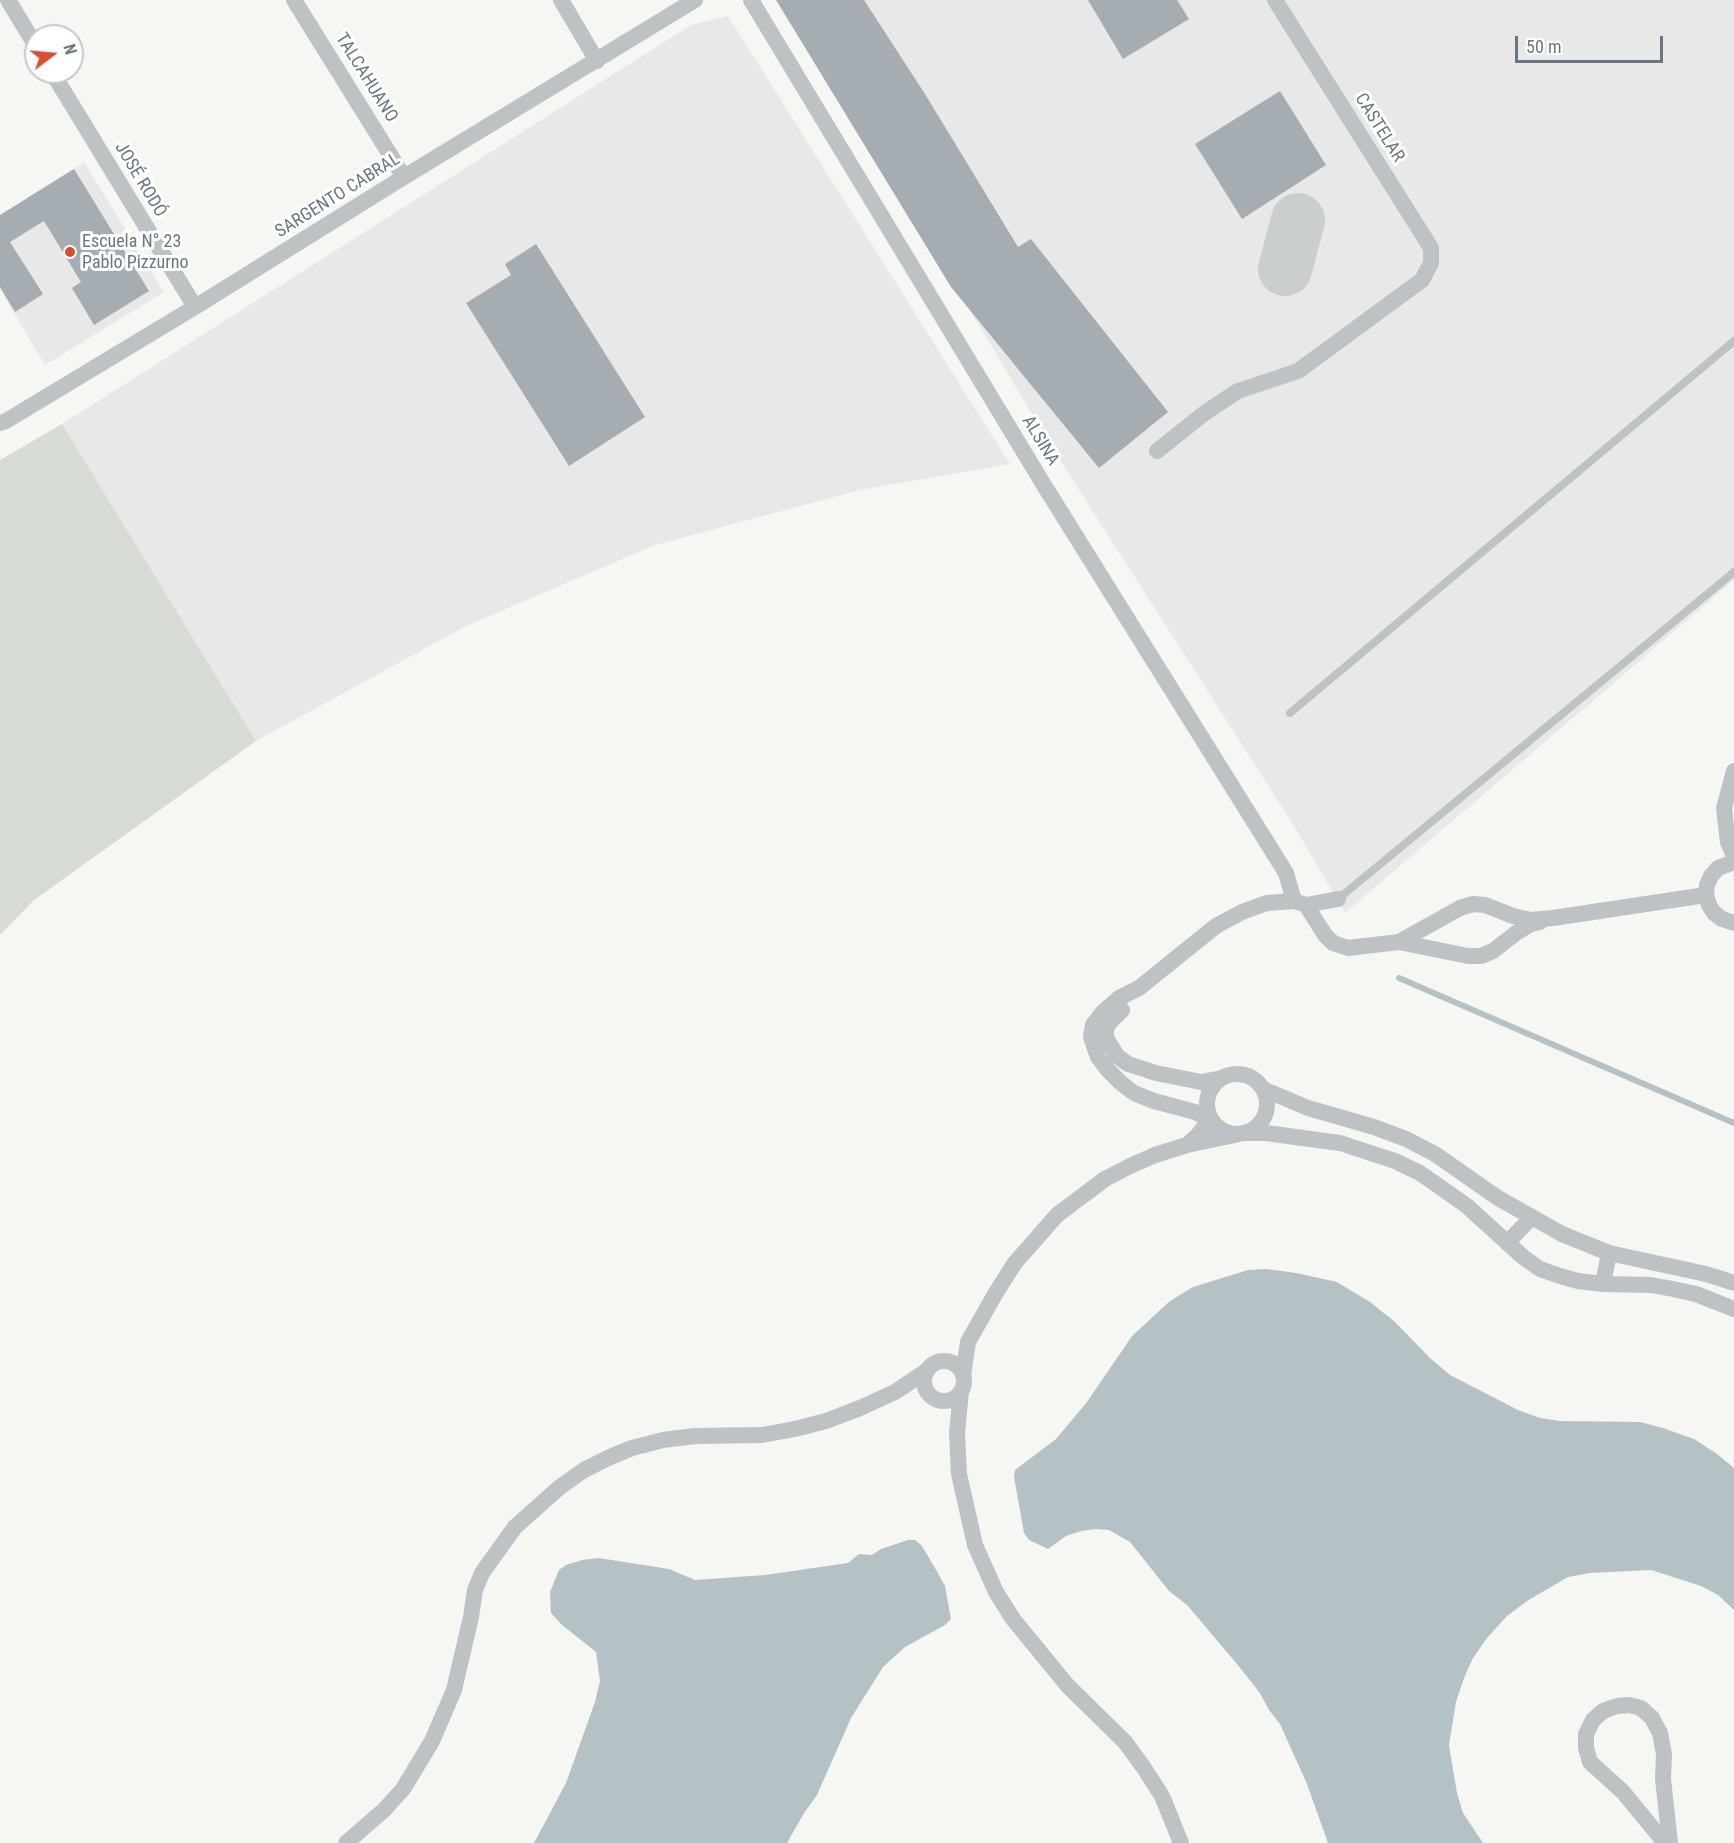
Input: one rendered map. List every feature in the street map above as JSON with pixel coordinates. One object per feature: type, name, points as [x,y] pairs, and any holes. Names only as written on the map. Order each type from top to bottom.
[{"type":"street","points":[[8,0],[24,26]]},
{"type":"street","name":"TALCAHUANO","points":[[294,0],[404,177]]},
{"type":"street","points":[[561,0],[597,61]]},
{"type":"street","name":"SARGENTO CABRAL","points":[[0,423],[195,307],[695,0]]},
{"type":"street","name":"ALSINA","points":[[751,0],[1042,482],[1286,873],[1300,903],[1333,943],[1348,948],[1399,942]]},
{"type":"street","name":"CASTELAR","points":[[1157,451],[1206,411],[1238,391],[1298,371],[1422,280],[1431,264],[1431,248],[1275,0]]},
{"type":"street","name":"JOSÉ RODÓ","points":[[59,84],[195,307]]},
{"type":"street","points":[[1734,771],[1724,808],[1728,842],[1734,856]]},
{"type":"street","points":[[1734,862],[1718,868],[1711,876],[1706,895],[1714,913],[1734,923]]},
{"type":"street","points":[[1399,942],[1460,908],[1473,904],[1485,905],[1531,920],[1706,895]]},
{"type":"street","points":[[1263,1089],[1267,1106],[1261,1122],[1241,1134],[1225,1132],[1216,1127],[1210,1119],[1196,1112],[1154,1101],[1134,1092],[1107,1069],[1098,1057],[1091,1036],[1094,1025],[1103,1012],[1119,999],[1139,988],[1216,926],[1242,912],[1267,903],[1300,903],[1338,899]]},
{"type":"street","points":[[1399,942],[1468,956],[1481,956],[1532,924],[1553,918]]},
{"type":"street","points":[[1139,988],[1128,1005],[1108,1024],[1106,1038],[1117,1056],[1128,1064],[1156,1073],[1201,1082],[1240,1074],[1250,1076],[1263,1089],[1308,1108],[1406,1139],[1435,1154],[1498,1198],[1562,1234],[1609,1253],[1696,1271],[1734,1282]]},
{"type":"street","points":[[1186,1145],[1197,1136],[1210,1119],[1207,1100],[1209,1091],[1222,1077]]},
{"type":"street","points":[[957,1433],[952,1419],[925,1389],[925,1375],[932,1365],[959,1352],[968,1342],[1014,1264],[1057,1215],[1105,1179],[1155,1155],[1186,1145],[1241,1134],[1266,1132],[1340,1143],[1395,1161],[1444,1188],[1540,1269],[1578,1281],[1673,1289],[1696,1294],[1734,1309]]},
{"type":"street","points":[[1507,1243],[1531,1218]]},
{"type":"street","points":[[1603,1284],[1609,1253]]},
{"type":"street","points":[[968,1342],[957,1433],[959,1474],[975,1545],[996,1592],[1013,1619],[1067,1685],[1125,1742],[1144,1768],[1162,1797],[1181,1843]]},
{"type":"street","points":[[943,1361],[956,1366],[962,1383]]},
{"type":"street","points":[[346,1843],[403,1789],[420,1764],[443,1719],[454,1690],[469,1628],[475,1590],[482,1573],[515,1527],[552,1494],[584,1470],[632,1448],[663,1440],[695,1436],[762,1435],[795,1429],[860,1408],[895,1392],[928,1370]]},
{"type":"street","points":[[895,1392],[908,1391],[937,1400],[952,1399],[962,1383]]},
{"type":"street","points":[[1665,1843],[1623,1792],[1590,1762],[1586,1748],[1586,1734],[1593,1720],[1603,1711],[1629,1705],[1641,1708],[1652,1718],[1660,1733],[1664,1754],[1663,1779],[1671,1843]]},
{"type":"lane","points":[[1290,713],[1734,341]]},
{"type":"lane","points":[[1338,899],[1734,572]]},
{"type":"shaded area","points":[[785,0],[1734,0],[1734,580],[1345,913],[1294,826],[1051,446]]},
{"type":"shaded area","points":[[728,16],[1010,464],[860,490],[655,545],[466,626],[256,741],[62,424],[691,25]]},
{"type":"shaded area","name":"Escuela N° 23 Pablo Pizzurno","points":[[84,162],[164,292],[45,365],[0,289],[0,215]]},
{"type":"shaded area","points":[[62,424],[256,741],[34,900],[0,935],[0,460]]},
{"type":"shaded area","points":[[1266,1269],[1337,1282],[1370,1302],[1395,1322],[1450,1375],[1518,1410],[1540,1418],[1560,1421],[1640,1422],[1663,1428],[1694,1439],[1734,1468],[1734,1610],[1718,1595],[1701,1586],[1651,1570],[1590,1573],[1568,1577],[1527,1601],[1507,1616],[1473,1658],[1456,1702],[1449,1745],[1457,1793],[1463,1813],[1483,1843],[1328,1843],[1307,1784],[1280,1724],[1260,1693],[1187,1605],[1169,1591],[1130,1542],[1109,1530],[1095,1529],[1066,1536],[1048,1549],[1029,1540],[1024,1533],[1014,1477],[1015,1470],[1056,1439],[1087,1402],[1132,1336],[1170,1301],[1193,1287],[1248,1270]]},
{"type":"shaded area","points":[[915,1540],[922,1546],[945,1586],[951,1619],[945,1625],[905,1647],[883,1667],[851,1718],[817,1795],[787,1843],[534,1843],[566,1783],[595,1702],[600,1681],[596,1652],[562,1625],[551,1613],[550,1592],[559,1570],[582,1560],[599,1558],[669,1569],[695,1580],[765,1575],[848,1563],[859,1554],[872,1555],[881,1549]]},
{"type":"building","points":[[776,0],[864,0],[925,94],[1018,247],[1031,239],[1168,412],[1099,468],[951,287]]},
{"type":"building","points":[[1088,0],[1177,0],[1189,19],[1123,59]]},
{"type":"building","points":[[1280,91],[1326,165],[1242,219],[1195,144]]},
{"type":"building","points":[[74,169],[149,291],[94,325],[72,288],[81,282],[44,221],[10,242],[43,294],[15,312],[0,287],[0,215]]},
{"type":"building","points":[[536,244],[645,417],[569,466],[466,303],[511,275],[505,264]]},
{"type":"waterway","points":[[1399,978],[1734,1123]]},
{"type":"taxiway","points":[[1285,269],[1298,220]]},
{"type":"place","name":"Escuela N° 23 Pablo Pizzurno","points":[[70,252]]}]
